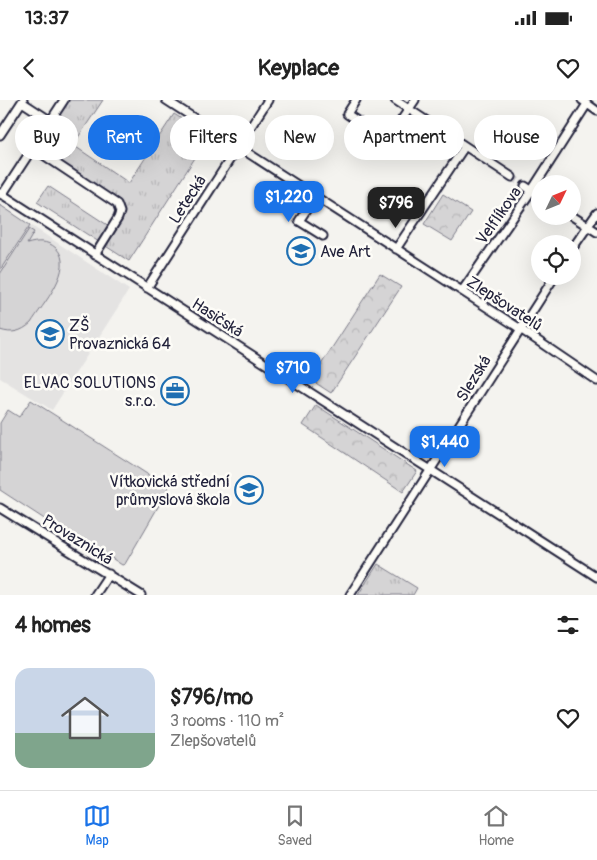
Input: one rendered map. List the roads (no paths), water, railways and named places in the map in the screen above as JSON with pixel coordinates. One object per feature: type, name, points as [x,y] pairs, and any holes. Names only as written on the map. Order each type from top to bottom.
[{"type":"street","points":[[54,115],[64,100]]},
{"type":"street","name":"Zlepšovatelů","points":[[166,100],[189,115]]},
{"type":"street","name":"Letecká","points":[[255,120],[268,100]]},
{"type":"street","points":[[356,100],[347,114],[387,141],[415,100]]},
{"type":"street","points":[[395,100],[512,177]]},
{"type":"street","points":[[0,135],[22,101],[43,115]]},
{"type":"street","points":[[584,102],[597,111]]},
{"type":"street","name":"Velflíkova","points":[[541,175],[584,102]]},
{"type":"street","points":[[396,249],[465,146]]},
{"type":"street","name":"Zlepšovatelů","points":[[255,159],[520,328],[597,381]]},
{"type":"street","points":[[1,194],[25,160]]},
{"type":"street","points":[[51,160],[117,204],[120,212],[118,218],[95,255]]},
{"type":"street","name":"Letecká","points":[[147,288],[229,160]]},
{"type":"street","points":[[525,186],[531,189]]},
{"type":"street","name":"Velflíkova","points":[[462,291],[531,191]]},
{"type":"street","name":"Hasičská","points":[[1,194],[597,577]]},
{"type":"street","points":[[314,197],[299,220],[323,236]]},
{"type":"street","points":[[581,236],[597,213]]},
{"type":"street","points":[[581,222],[597,232]]},
{"type":"street","name":"Slezská","points":[[350,595],[548,285]]},
{"type":"street","name":"Provaznická","points":[[0,508],[141,595]]},
{"type":"street","points":[[95,595],[108,574]]},
{"type":"tunnel","points":[[512,177],[525,186]]},
{"type":"place","name":"Ave Art","points":[[301,251]]},
{"type":"place","name":"ZŠ Provaznická 64","points":[[50,334]]},
{"type":"place","name":"ELVAC SOLUTIONS s.r.o.","points":[[175,391]]},
{"type":"place","name":"Vítkovická střední průmyslová škola","points":[[249,490]]}]
